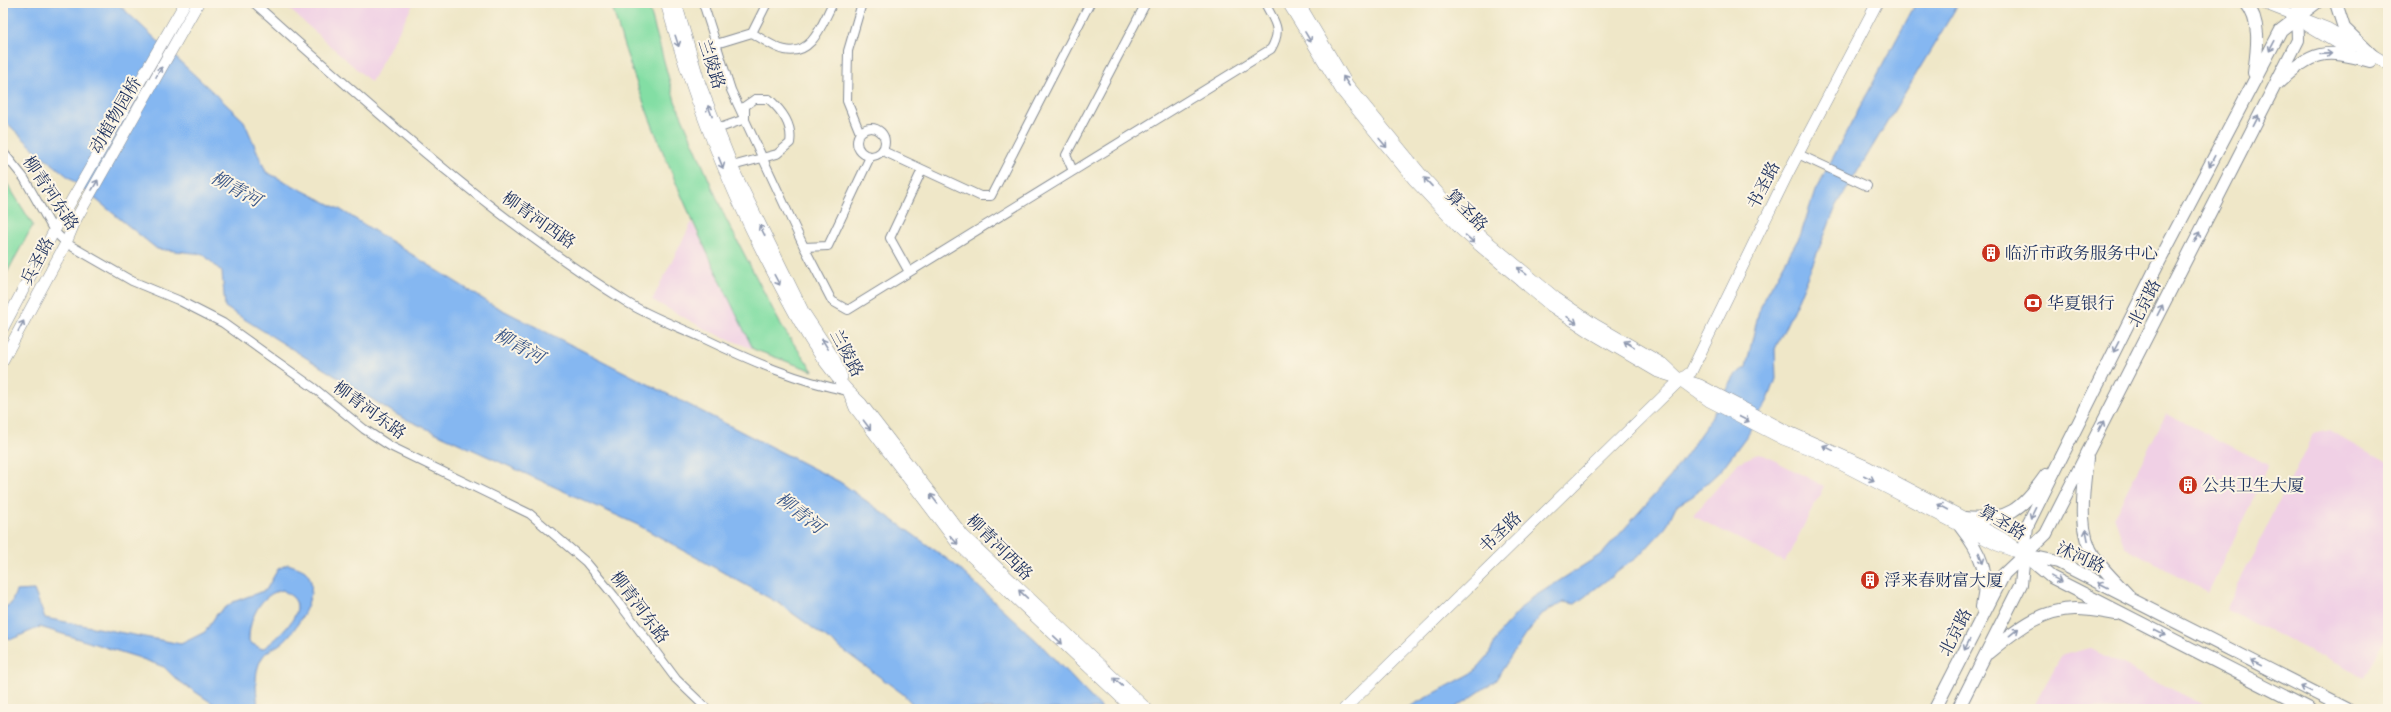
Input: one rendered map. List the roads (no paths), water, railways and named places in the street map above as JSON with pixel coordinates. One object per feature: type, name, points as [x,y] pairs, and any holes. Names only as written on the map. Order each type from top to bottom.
[{"type":"main road","name":"动植物园桥","points":[[65,213],[185,3]]},
{"type":"main road","name":"动植物园桥","points":[[76,219],[198,3]]},
{"type":"main road","name":"兰陵路","points":[[666,3],[701,113],[727,178],[751,230],[795,316],[826,364],[848,391]]},
{"type":"main road","name":"兰陵路","points":[[676,3],[700,84],[732,166],[759,226],[803,311],[834,358],[848,391]]},
{"type":"main road","name":"算圣路","points":[[1288,3],[1341,90],[1414,180],[1461,230],[1558,310],[1658,372],[1700,385],[1711,397],[1817,452],[1962,522],[1997,545],[2025,555]]},
{"type":"main road","name":"算圣路","points":[[1299,3],[1352,90],[1421,174],[1467,224],[1556,298],[1594,324],[1663,364],[1680,380]]},
{"type":"main road","name":"书圣路","points":[[1353,709],[1671,399],[1781,172],[1870,3]]},
{"type":"main road","name":"书圣路","points":[[1344,709],[1680,380],[1691,372],[1798,154],[1877,3]]},
{"type":"main road","points":[[2246,3],[2255,20],[2258,40],[2254,81]]},
{"type":"main road","points":[[2263,3],[2327,28],[2388,70]]},
{"type":"main road","points":[[2279,3],[2296,17]]},
{"type":"main road","name":"北京路","points":[[1935,709],[2004,574],[2046,534],[2298,40],[2296,17],[2297,3]]},
{"type":"main road","name":"北京路","points":[[1958,709],[2020,584],[2025,555],[2027,526],[2159,262],[2281,30],[2316,3]]},
{"type":"main road","points":[[2336,3],[2344,28],[2372,59]]},
{"type":"main road","points":[[2272,90],[2295,67],[2317,55],[2340,53],[2372,59],[2388,64]]},
{"type":"main road","name":"兵圣路","points":[[3,328],[65,213]]},
{"type":"main road","name":"兵圣路","points":[[3,360],[66,243],[76,219]]},
{"type":"main road","name":"柳青河西路","points":[[848,391],[854,408],[956,542],[1133,709]]},
{"type":"main road","name":"柳青河西路","points":[[848,391],[862,403],[963,535],[1147,709]]},
{"type":"main road","points":[[1978,625],[1986,589],[1983,565],[1976,546],[1962,522],[1988,520],[2024,504],[2066,448]]},
{"type":"main road","points":[[2088,451],[2082,504],[2087,539],[2094,557],[2133,600]]},
{"type":"main road","name":"沭河路","points":[[2025,555],[2058,562],[2347,709]]},
{"type":"main road","name":"沭河路","points":[[2025,555],[2051,577],[2294,706],[2309,709]]},
{"type":"main road","points":[[1984,657],[2023,626],[2050,612],[2076,608],[2125,615]]},
{"type":"street","name":"柳青河西路","points":[[254,3],[357,95],[498,214],[629,303],[765,366],[814,384],[848,391]]},
{"type":"street","points":[[703,3],[731,90],[804,247],[832,301],[848,310],[1271,49],[1278,36],[1276,27],[1264,3]]},
{"type":"street","points":[[752,33],[767,3]]},
{"type":"street","points":[[716,44],[752,33],[784,50],[801,50],[812,43],[833,3]]},
{"type":"street","points":[[862,3],[848,51],[847,101],[860,133],[858,137],[858,148],[861,153],[870,157]]},
{"type":"street","points":[[804,247],[828,246],[870,157],[883,152],[980,196],[991,196],[1090,3]]},
{"type":"street","points":[[1073,171],[1066,154],[1146,3]]},
{"type":"street","points":[[732,166],[777,154],[790,143],[792,132],[780,109],[768,99],[755,100],[745,106],[745,119]]},
{"type":"street","points":[[717,129],[745,119]]},
{"type":"street","points":[[860,133],[871,128],[882,132],[886,142],[883,152]]},
{"type":"street","name":"柳青河东路","points":[[3,152],[24,178],[54,231],[66,243],[132,280],[178,300],[223,323],[314,388],[364,429],[390,446],[530,514],[586,562],[614,596],[676,679],[706,709]]},
{"type":"street","points":[[1798,154],[1864,184]]},
{"type":"street","points":[[909,272],[890,238],[922,170]]},
{"type":"water","name":"柳青河","points":[[3,3],[117,3],[244,121],[266,172],[341,210],[491,304],[840,482],[954,564],[1039,643],[1102,709],[917,709],[903,694],[780,604],[638,525],[399,416],[225,307],[222,272],[203,254],[157,249],[34,149],[3,119]]},
{"type":"water","points":[[1916,3],[1959,3],[1836,207],[1798,300],[1775,349],[1776,379],[1768,400],[1748,434],[1721,470],[1693,496],[1676,506],[1666,527],[1641,554],[1575,604],[1563,602],[1542,614],[1523,638],[1495,681],[1454,709],[1405,709],[1474,672],[1488,656],[1500,632],[1529,600],[1603,553],[1671,476],[1708,423],[1736,374],[1746,367],[1760,306],[1801,234],[1815,191]]},
{"type":"water","points":[[288,564],[305,571],[310,578],[310,596],[302,616],[291,633],[284,641],[266,653],[260,661],[256,682],[258,709],[221,709],[176,679],[164,667],[137,657],[40,627],[12,639],[3,637],[3,608],[11,604],[16,591],[34,590],[45,618],[181,644],[205,632],[217,614],[233,602],[266,590],[278,569]],"holes":[[[283,590],[295,600],[297,606],[296,613],[292,621],[280,635],[262,649],[249,642],[249,634],[253,617],[257,609],[268,596]]]},
{"type":"place","name":"临沂市政务服务中心","points":[[1991,253]]},
{"type":"place","name":"华夏银行","points":[[2033,303]]},
{"type":"place","name":"公共卫生大厦","points":[[2188,485]]},
{"type":"place","name":"浮来春财富大厦","points":[[1870,580]]}]
